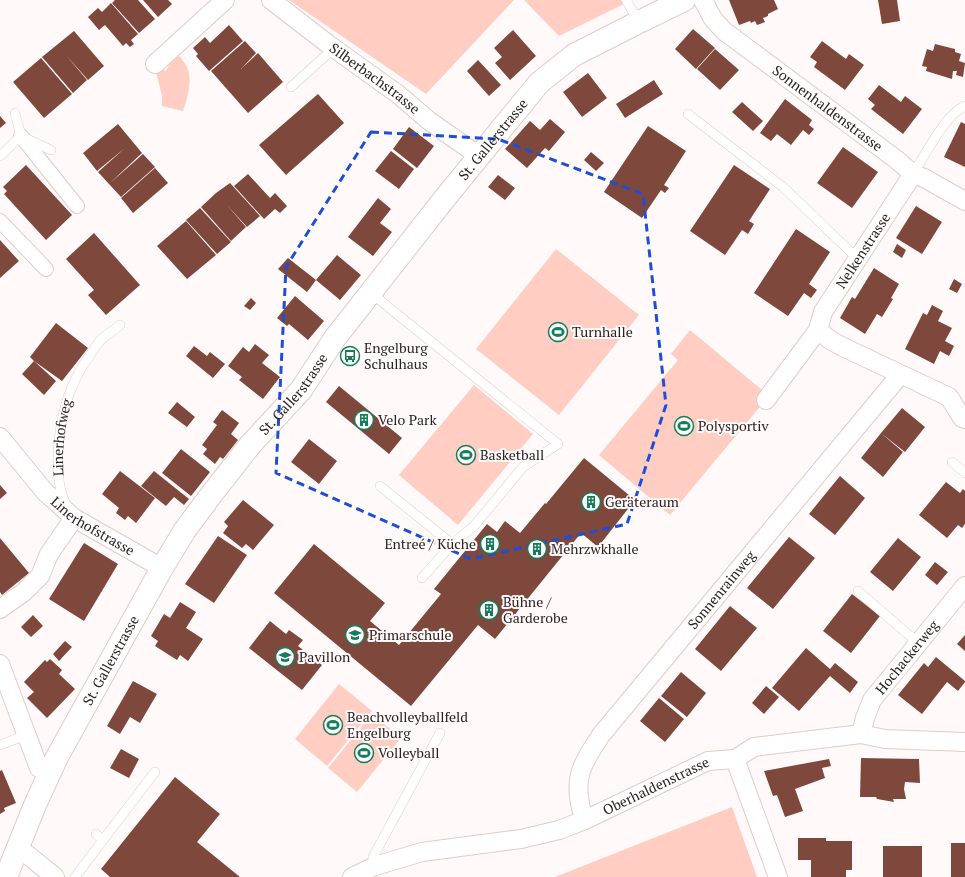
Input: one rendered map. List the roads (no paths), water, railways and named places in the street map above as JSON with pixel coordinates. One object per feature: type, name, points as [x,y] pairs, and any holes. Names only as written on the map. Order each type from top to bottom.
[{"type":"street","points":[[155,64],[225,0]]},
{"type":"street","name":"Silberbachstrasse","points":[[271,0],[399,96],[428,120],[479,156]]},
{"type":"street","name":"St. Gallerstrasse","points":[[6,877],[49,774],[162,568],[185,530],[211,495],[251,444],[301,390],[335,338],[479,156],[539,83],[574,55],[684,0]]},
{"type":"street","name":"Sonnenhaldenstrasse","points":[[703,0],[713,19],[724,31],[897,160],[913,174],[924,178],[965,201]]},
{"type":"street","points":[[21,136],[77,206]]},
{"type":"street","name":"Nelkenstrasse","points":[[766,400],[818,330],[822,312],[913,174]]},
{"type":"street","points":[[0,221],[46,269]]},
{"type":"street","points":[[818,330],[830,340],[843,347],[950,397],[962,418],[965,419]]},
{"type":"street","name":"Sonnenrainweg","points":[[585,820],[581,810],[578,793],[580,772],[587,756],[601,735],[900,374]]},
{"type":"street","name":"Linerhofstrasse","points":[[0,438],[45,492],[74,518],[162,568]]},
{"type":"street","points":[[0,609],[24,592],[40,576],[49,554],[74,518]]},
{"type":"street","name":"Hochackerweg","points":[[861,734],[872,700],[965,586]]},
{"type":"street","points":[[0,664],[39,768],[49,774]]},
{"type":"street","name":"Oberhaldenstrasse","points":[[352,877],[375,866],[422,852],[521,839],[559,830],[585,820],[708,761],[735,759],[754,747],[861,734],[885,739],[965,742]]},
{"type":"street","points":[[735,759],[778,877]]},
{"type":"street","points":[[17,851],[28,855],[55,877]]},
{"type":"lane","points":[[626,0],[639,22]]},
{"type":"lane","points":[[291,87],[334,48]]},
{"type":"lane","points":[[913,174],[948,119],[965,106]]},
{"type":"lane","points":[[15,113],[21,136]]},
{"type":"lane","points":[[688,114],[783,187],[857,258]]},
{"type":"lane","points":[[21,136],[51,150]]},
{"type":"lane","points":[[0,156],[21,136]]},
{"type":"lane","points":[[371,293],[558,444],[523,467],[474,526],[452,544],[422,578]]},
{"type":"lane","name":"Linerhofweg","points":[[74,518],[62,496],[58,477],[59,440],[63,411],[69,390],[80,369],[101,340],[120,325]]},
{"type":"lane","points":[[952,462],[965,473]]},
{"type":"lane","points":[[380,486],[452,544]]},
{"type":"lane","points":[[858,591],[918,643]]},
{"type":"lane","points":[[375,866],[373,857],[440,733]]},
{"type":"lane","points":[[0,744],[26,736]]},
{"type":"lane","points":[[75,877],[100,837],[155,772]]},
{"type":"place","name":"Turnhalle","points":[[558,332]]},
{"type":"place","name":"Engelburg Schulhaus","points":[[350,356]]},
{"type":"place","name":"Velo Park","points":[[364,420]]},
{"type":"place","name":"Polysportiv","points":[[684,426]]},
{"type":"place","name":"Basketball","points":[[466,455]]},
{"type":"place","name":"Geräteraum","points":[[591,502]]},
{"type":"place","name":"Entreé / Küche","points":[[490,544]]},
{"type":"place","name":"Mehrzwkhalle","points":[[537,549]]},
{"type":"place","name":"Bühne / Garderobe","points":[[489,610]]},
{"type":"place","name":"Primarschule","points":[[355,635]]},
{"type":"place","name":"Pavillon","points":[[285,657]]},
{"type":"place","name":"Beachvolleyballfeld Engelburg","points":[[333,725]]},
{"type":"place","name":"Volleyball","points":[[364,753]]}]
